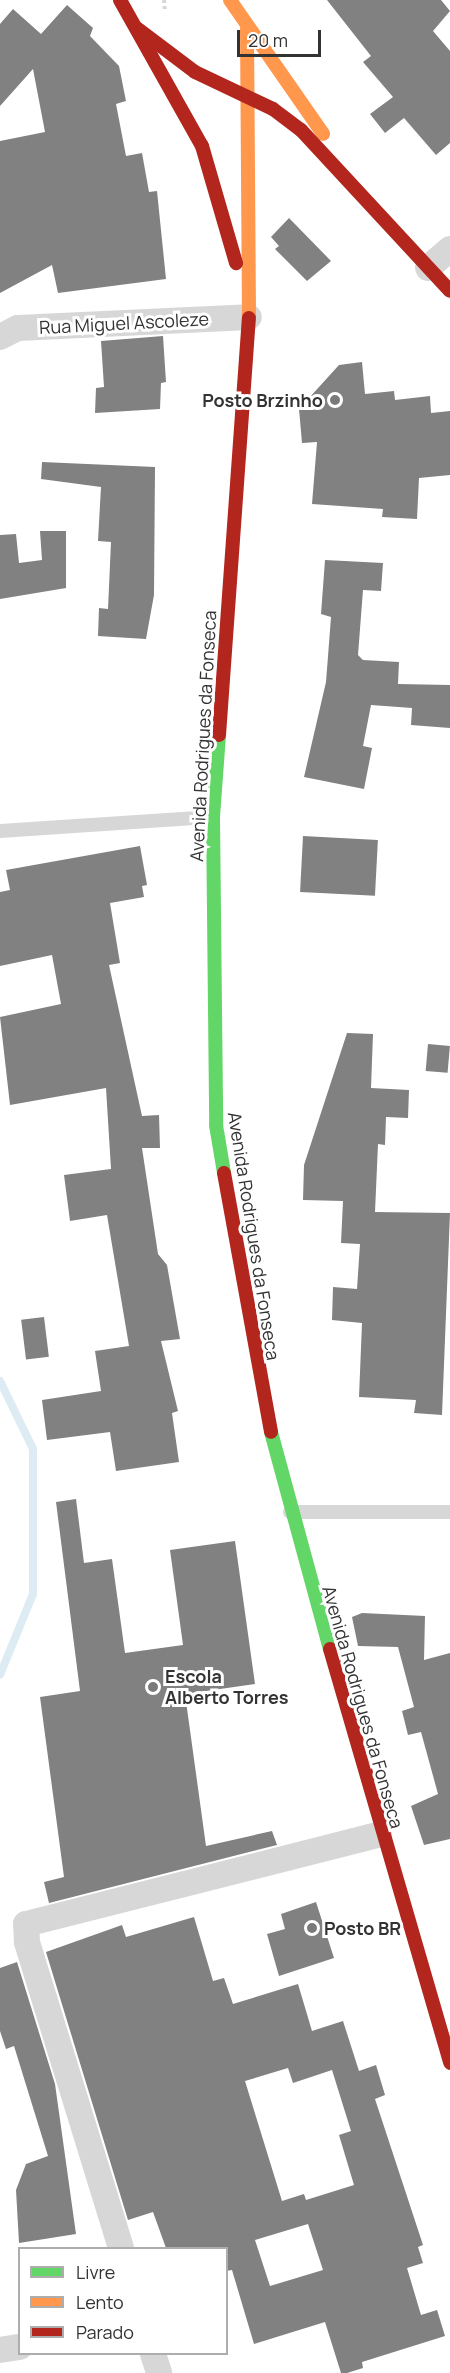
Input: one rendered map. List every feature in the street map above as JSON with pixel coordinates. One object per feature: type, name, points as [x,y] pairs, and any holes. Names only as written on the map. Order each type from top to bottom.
[{"type":"main road","name":"Avenida Rodrigues da Fonseca","points":[[120,0],[202,146],[249,317]]},
{"type":"main road","points":[[230,0],[247,29],[371,201]]},
{"type":"main road","points":[[138,29],[195,72],[249,98],[301,130],[371,201],[450,291]]},
{"type":"main road","name":"Avenida Rodrigues da Fonseca","points":[[247,29],[249,317],[213,817],[216,1125],[261,1390],[290,1512],[380,1835],[450,2063]]},
{"type":"street","points":[[428,268],[450,249]]},
{"type":"street","name":"Rua Miguel Ascoleze","points":[[0,337],[18,328],[249,317]]},
{"type":"street","points":[[121,2247],[27,1942],[26,1924],[380,1835]]},
{"type":"street","points":[[0,2350],[18,2347]]},
{"type":"street","points":[[153,2355],[159,2373]]},
{"type":"lane","points":[[0,831],[213,817]]},
{"type":"lane","points":[[290,1512],[450,1512]]},
{"type":"building","points":[[327,0],[441,0],[450,11],[433,31],[450,51],[450,143],[436,155],[404,118],[385,133],[370,114],[393,97],[363,62],[371,56]]},
{"type":"building","points":[[67,5],[93,28],[90,36],[119,66],[126,101],[116,104],[126,156],[142,153],[149,192],[157,191],[166,279],[58,293],[52,265],[0,293],[0,141],[45,132],[33,69],[0,106],[0,24],[13,9],[41,34]]},
{"type":"building","points":[[289,218],[331,261],[307,281],[275,249],[279,246],[271,237]]},
{"type":"building","points":[[163,336],[166,382],[161,383],[160,409],[95,413],[96,388],[104,387],[101,341]]},
{"type":"building","points":[[362,362],[365,394],[394,391],[395,400],[430,396],[431,413],[450,411],[450,475],[419,478],[417,519],[382,517],[383,509],[312,504],[317,442],[302,443],[299,409],[339,365]]},
{"type":"building","points":[[42,462],[155,467],[154,595],[146,639],[98,636],[99,608],[108,609],[111,542],[98,541],[101,487],[41,479]]},
{"type":"building","points":[[40,531],[66,531],[66,588],[0,599],[0,535],[16,534],[19,563],[42,560]]},
{"type":"building","points":[[325,560],[383,563],[381,591],[363,590],[358,655],[363,660],[399,662],[398,684],[450,685],[450,728],[411,725],[412,708],[371,705],[363,746],[372,748],[364,789],[304,777],[326,682],[331,617],[321,614]]},
{"type":"building","points":[[303,836],[378,840],[375,896],[300,892]]},
{"type":"building","points":[[140,846],[147,885],[142,886],[144,897],[110,903],[120,963],[109,965],[142,1116],[159,1115],[160,1148],[142,1148],[158,1254],[167,1265],[180,1339],[161,1341],[178,1411],[172,1413],[179,1462],[116,1471],[110,1432],[47,1440],[42,1400],[101,1391],[95,1351],[129,1346],[107,1215],[70,1221],[64,1175],[111,1169],[106,1088],[10,1105],[0,1017],[61,1004],[52,955],[0,966],[0,892],[10,890],[6,870]]},
{"type":"building","points":[[347,1033],[373,1034],[371,1088],[409,1090],[408,1118],[386,1117],[385,1145],[378,1144],[375,1212],[450,1213],[442,1415],[414,1413],[416,1400],[359,1397],[362,1323],[332,1320],[333,1287],[357,1289],[360,1244],[341,1243],[343,1201],[303,1200],[304,1165]]},
{"type":"building","points":[[428,1044],[450,1046],[448,1073],[426,1071]]},
{"type":"building","points":[[44,1317],[49,1357],[26,1360],[21,1320]]},
{"type":"building","name":"Escola Alberto Torres","points":[[76,1499],[84,1563],[112,1559],[125,1653],[183,1645],[170,1550],[235,1541],[255,1684],[185,1694],[206,1846],[272,1831],[277,1845],[49,1903],[44,1882],[64,1877],[40,1697],[80,1691],[56,1502]]},
{"type":"building","points":[[362,1613],[425,1616],[424,1660],[450,1653],[450,1839],[424,1845],[411,1806],[438,1794],[421,1732],[408,1735],[402,1711],[414,1707],[398,1647],[358,1646],[352,1617]]},
{"type":"building","points":[[316,1902],[334,1958],[279,1976],[267,1934],[285,1929],[281,1914]]},
{"type":"building","points":[[194,1917],[213,1981],[224,1978],[233,2004],[298,1984],[312,2031],[343,2021],[359,2071],[376,2065],[385,2095],[375,2099],[423,2245],[418,2247],[423,2263],[407,2268],[421,2315],[437,2310],[445,2336],[362,2362],[363,2368],[347,2373],[341,2373],[325,2322],[254,2344],[232,2270],[228,2271],[228,2247],[166,2247],[153,2212],[128,2220],[46,1952],[122,1925],[126,1937]],"holes":[[[288,2068],[293,2083],[332,2070],[351,2131],[339,2135],[354,2185],[306,2200],[304,2194],[282,2201],[245,2081]],[[308,2224],[323,2270],[270,2286],[255,2240]]]},
{"type":"building","points":[[17,1962],[55,2084],[76,2234],[19,2243],[16,2190],[26,2164],[48,2156],[14,2046],[6,2049],[0,2031],[0,1968]]},
{"type":"waterway","points":[[0,1381],[33,1449],[33,1594],[0,1675]]},
{"type":"traffic: fast","points":[[219,735],[213,817],[216,1125],[224,1173]]},
{"type":"traffic: fast","points":[[271,1432],[330,1649]]},
{"type":"traffic: slow","points":[[230,0],[323,134]]},
{"type":"traffic: slow","points":[[247,29],[249,318]]},
{"type":"traffic: jam","points":[[120,0],[202,146],[236,263]]},
{"type":"traffic: jam","points":[[138,29],[195,72],[273,109],[301,130],[450,291]]},
{"type":"traffic: jam","points":[[219,735],[249,318]]},
{"type":"traffic: jam","points":[[224,1173],[271,1432]]},
{"type":"traffic: jam","points":[[330,1649],[450,2063]]},
{"type":"place","name":"Posto Brzinho","points":[[335,400]]},
{"type":"place","name":"Escola Alberto Torres","points":[[153,1687]]},
{"type":"place","name":"Posto BR","points":[[312,1928]]}]
